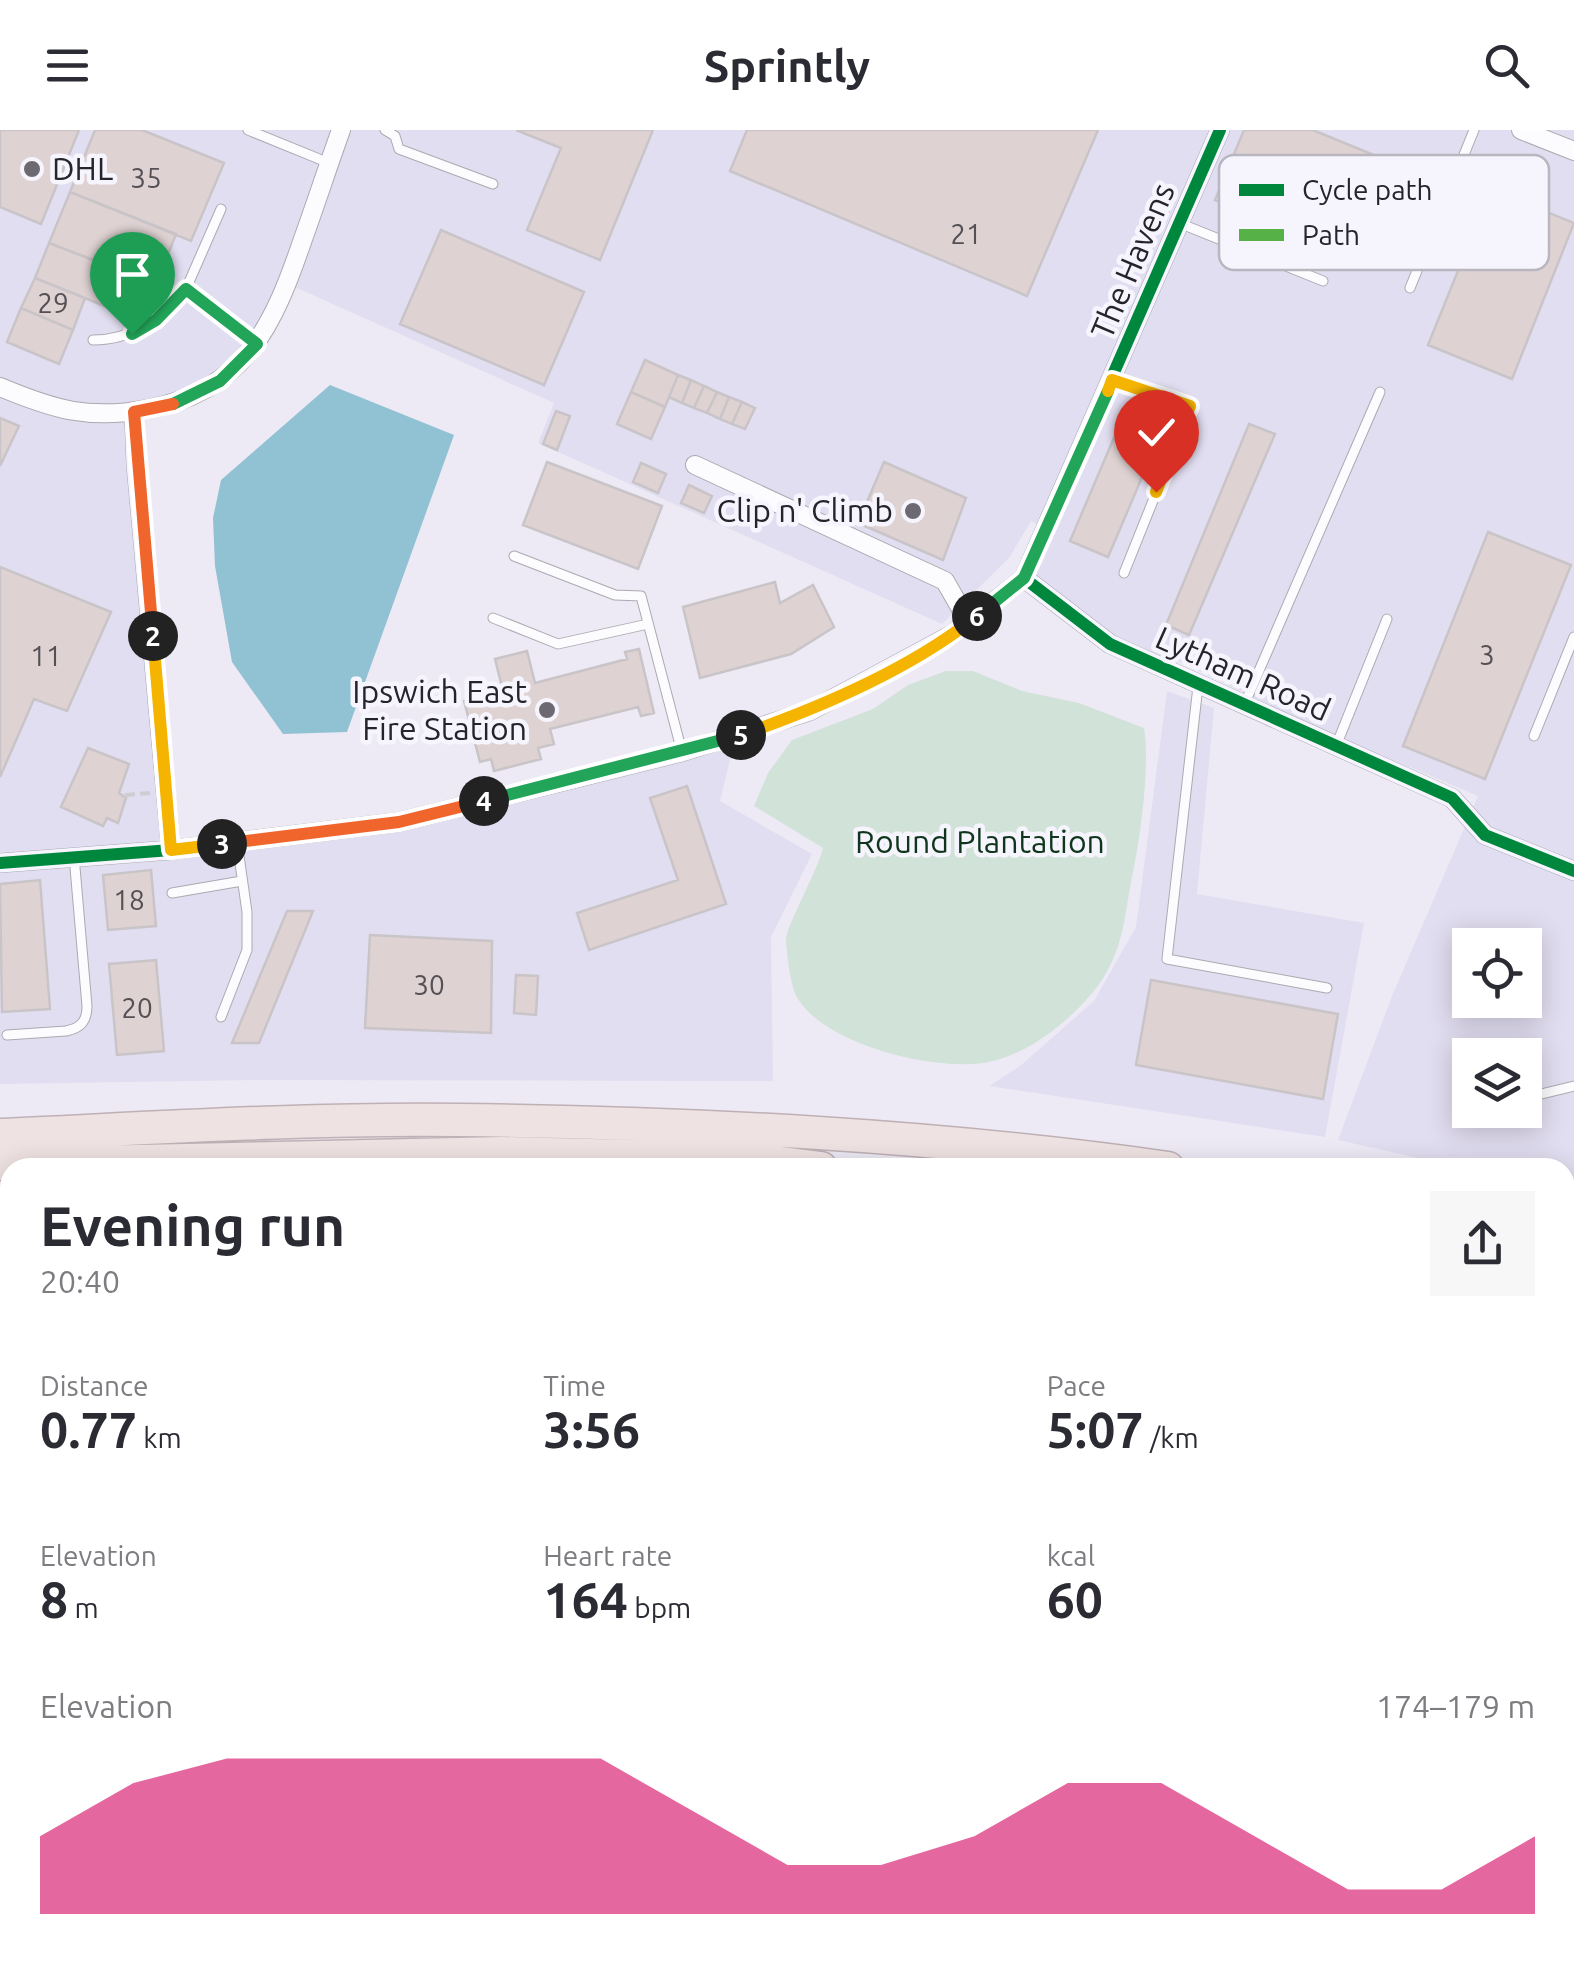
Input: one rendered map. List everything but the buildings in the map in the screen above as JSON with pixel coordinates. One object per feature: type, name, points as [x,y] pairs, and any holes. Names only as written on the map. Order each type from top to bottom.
[{"type":"highway","points":[[0,1114],[49,1112],[148,1128]]},
{"type":"highway","points":[[2,1157],[148,1128],[459,1120],[804,1132],[1099,1158]]},
{"type":"highway","points":[[2,1157],[503,1153],[709,1158]]},
{"type":"street","points":[[0,387],[47,407],[88,416],[172,405],[220,381],[257,344],[288,284],[341,130]]},
{"type":"street","name":"The Havens","points":[[0,863],[171,850],[399,822],[682,752],[810,712],[969,623],[1024,578],[1220,130]]},
{"type":"street","points":[[1521,130],[1574,151]]},
{"type":"street","points":[[134,412],[171,850]]},
{"type":"street","points":[[695,465],[945,582],[969,623]]},
{"type":"street","name":"Lytham Road","points":[[1024,578],[1110,644],[1452,798],[1484,835],[1574,872]]},
{"type":"lane","points":[[248,130],[329,163]]},
{"type":"lane","points":[[384,130],[395,136],[399,149],[493,184]]},
{"type":"lane","points":[[1464,155],[1474,130]]},
{"type":"lane","points":[[93,340],[132,334],[156,320],[186,289],[221,209]]},
{"type":"lane","points":[[1179,224],[1219,240]]},
{"type":"lane","points":[[1295,270],[1323,281]]},
{"type":"lane","points":[[1410,288],[1417,270]]},
{"type":"lane","points":[[186,289],[257,344]]},
{"type":"lane","points":[[1112,380],[1190,406],[1124,574]]},
{"type":"lane","points":[[1245,704],[1380,392]]},
{"type":"lane","points":[[514,556],[615,595],[641,596],[682,752]]},
{"type":"lane","points":[[493,618],[558,644],[648,624]]},
{"type":"lane","points":[[1336,746],[1388,619]]},
{"type":"lane","points":[[1534,736],[1574,637]]},
{"type":"lane","points":[[1198,686],[1168,959],[1327,988]]},
{"type":"lane","points":[[221,1017],[247,950],[237,842]]},
{"type":"lane","points":[[7,1035],[66,1031],[76,1029],[85,1020],[74,856]]},
{"type":"lane","points":[[172,892],[242,881]]},
{"type":"lane","points":[[1542,1094],[1574,1086]]},
{"type":"path","points":[[126,795],[156,793]]},
{"type":"shaded area","points":[[0,130],[1574,130],[1574,1158],[1418,1158],[1338,1140],[1392,996],[1478,796],[1327,732],[1178,661],[1171,672],[1110,644],[1024,578],[1045,528],[1031,521],[1009,558],[942,624],[538,443],[554,403],[288,284],[220,381],[134,412],[171,849],[399,822],[736,736],[720,801],[812,854],[771,937],[773,1081],[0,1084]]},
{"type":"shaded area","points":[[1167,691],[1214,708],[1197,894],[1364,923],[1325,1137],[989,1086],[1020,1066],[1094,1001],[1136,927]]},
{"type":"green space","name":"Round Plantation","points":[[946,671],[973,671],[1022,691],[1079,703],[1144,728],[1146,743],[1136,857],[1122,931],[1106,973],[1076,1010],[1037,1042],[1008,1057],[971,1064],[916,1059],[859,1043],[813,1016],[798,999],[786,940],[823,848],[754,806],[768,773],[792,740],[873,709],[908,685]]},
{"type":"water","points":[[330,385],[454,435],[347,732],[283,734],[232,662],[215,566],[213,518],[221,480]]},
{"type":"cycle path","points":[[0,863],[171,850],[399,822],[682,752],[810,711],[953,634],[1024,578],[1220,130]]},
{"type":"cycle path","points":[[134,412],[171,850]]},
{"type":"cycle path","points":[[1024,578],[1110,644],[1452,798],[1485,835],[1574,871]]},
{"type":"place","name":"DHL","points":[[32,169]]},
{"type":"place","name":"Clip n' Climb","points":[[913,511]]},
{"type":"place","name":"Ipswich East Fire Station","points":[[547,710]]},
{"type":"route","points":[[132,334],[156,320],[186,289],[257,344],[220,381],[198,394],[172,405],[134,412],[171,850],[399,822],[682,752],[810,712],[953,634],[1024,578],[1112,380],[1190,406],[1156,492]]}]
